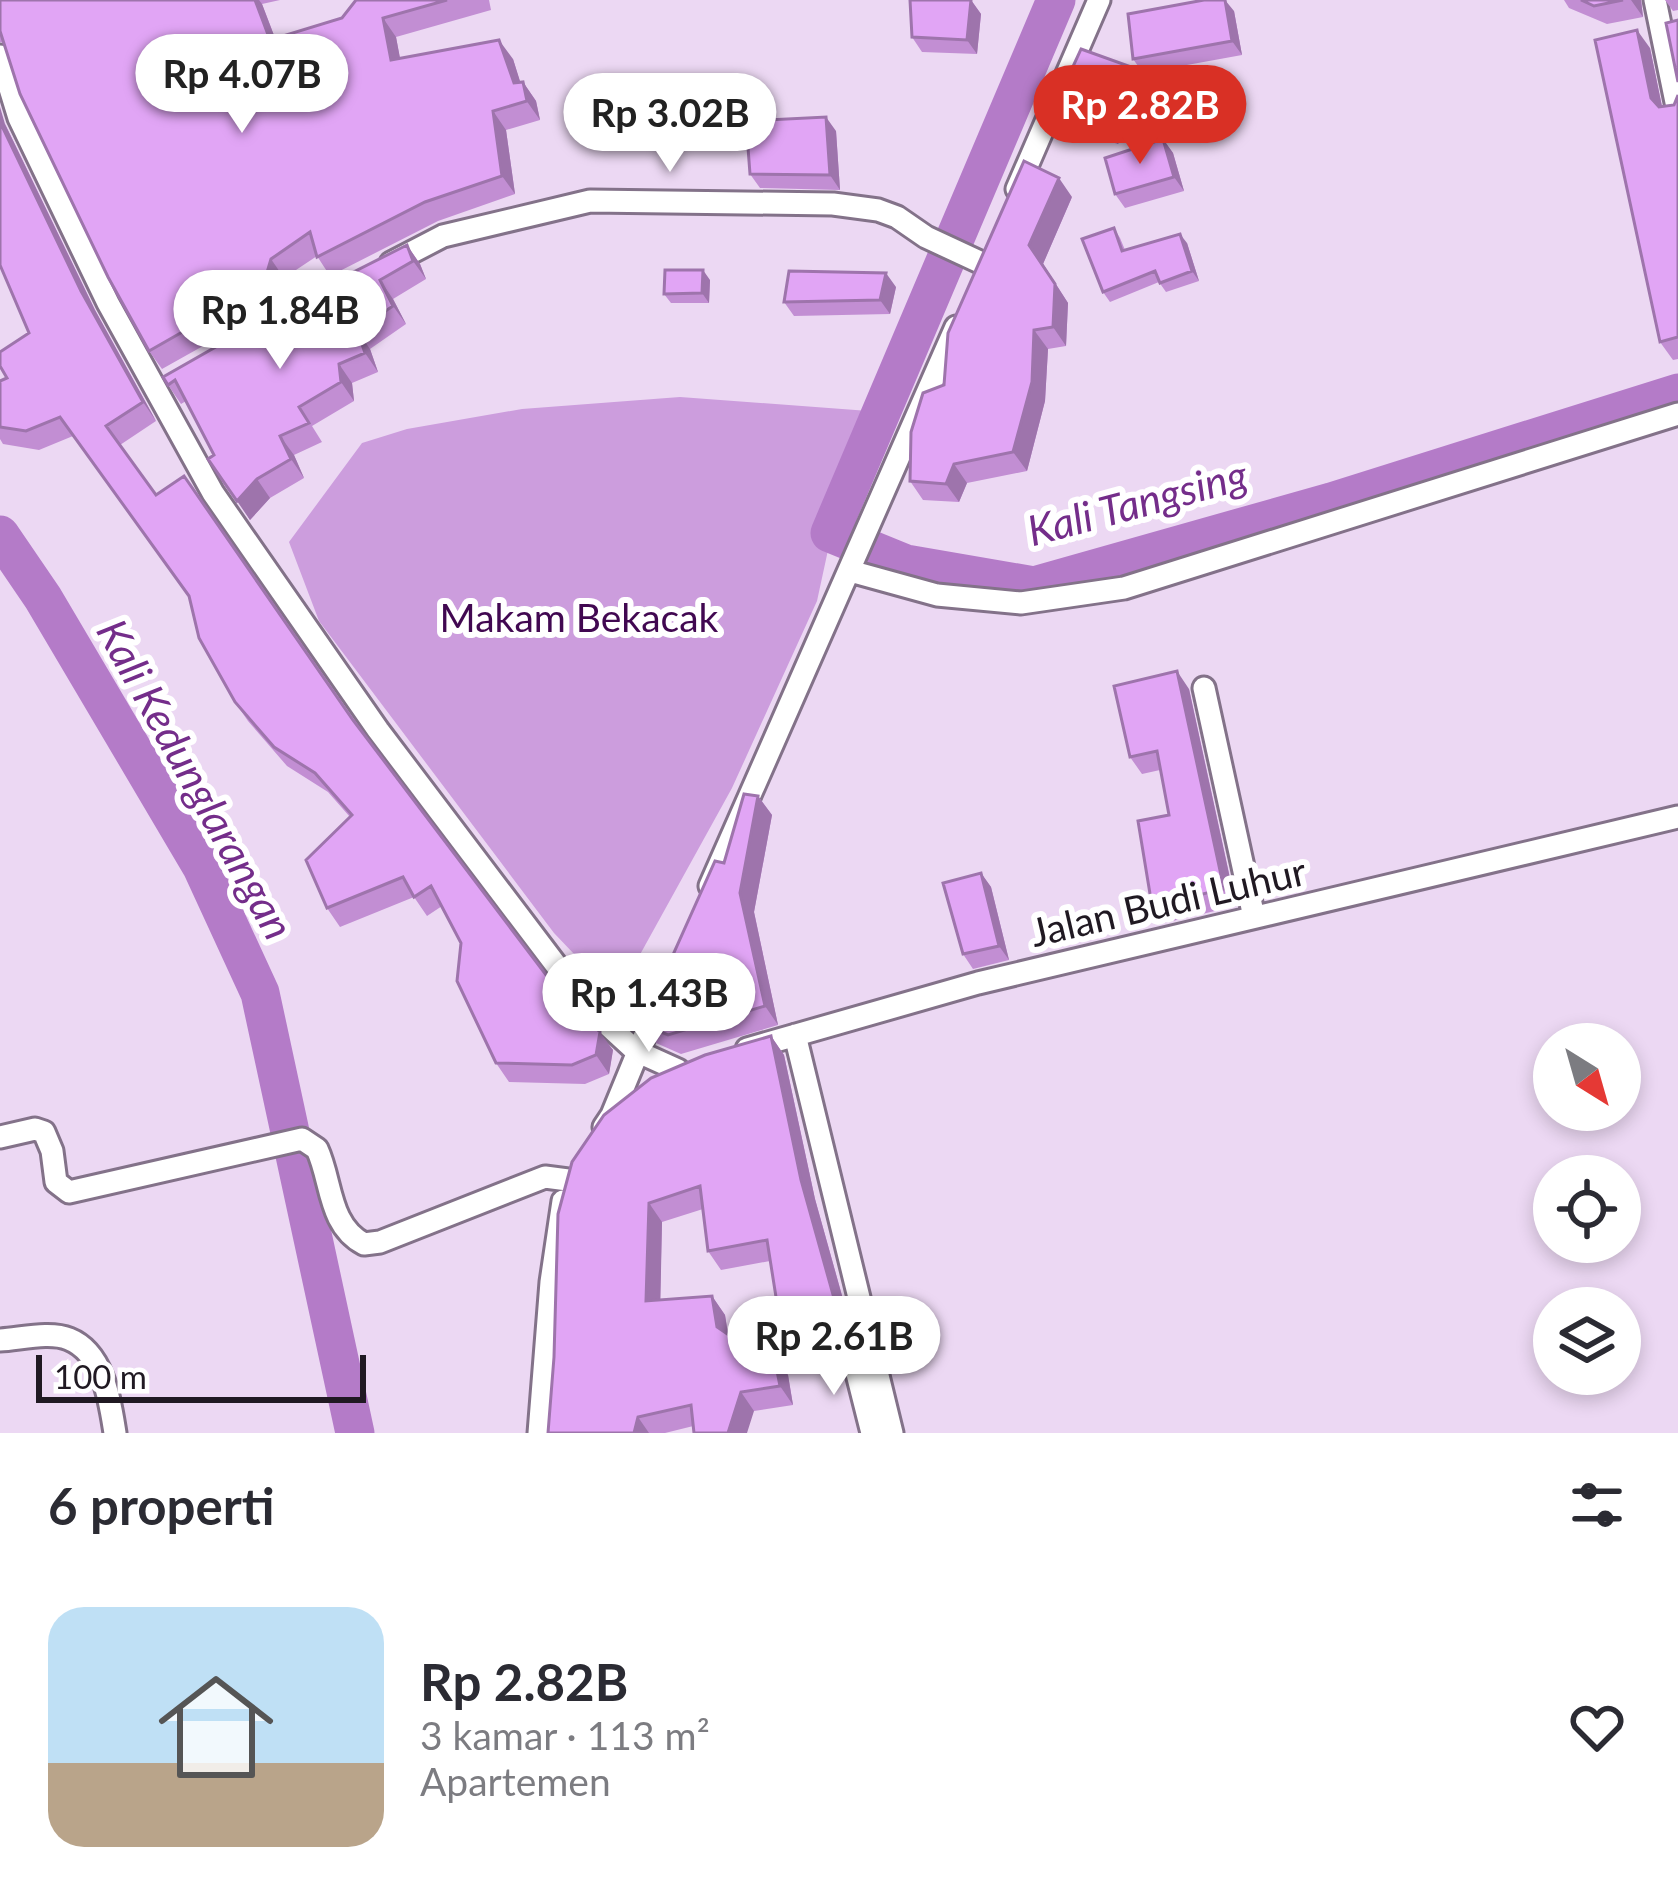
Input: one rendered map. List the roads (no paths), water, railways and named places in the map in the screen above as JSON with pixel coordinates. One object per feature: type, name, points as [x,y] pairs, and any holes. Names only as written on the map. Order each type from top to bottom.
[{"type":"street","points":[[1004,216],[1099,0]]},
{"type":"street","points":[[1654,0],[1670,30],[1678,112]]},
{"type":"street","points":[[0,56],[19,118],[108,303],[166,384],[213,493],[378,730],[587,1006],[636,1051],[680,1073]]},
{"type":"street","points":[[371,272],[443,236],[590,201],[833,204],[897,217],[940,244],[972,278]]},
{"type":"street","points":[[704,898],[865,540],[972,278],[995,238]]},
{"type":"street","points":[[851,568],[937,595],[1021,603],[1124,587],[1678,414]]},
{"type":"street","points":[[1204,688],[1254,917]]},
{"type":"street","name":"Jalan Budi Luhur","points":[[612,1115],[680,1073],[978,983],[1678,818]]},
{"type":"street","points":[[539,1433],[554,1248],[577,1166],[612,1115],[665,986]]},
{"type":"street","points":[[795,1036],[892,1433]]},
{"type":"street","points":[[0,1137],[44,1132],[56,1182],[69,1192],[302,1139],[317,1149],[334,1208],[355,1239],[364,1244],[380,1242],[577,1166]]},
{"type":"street","points":[[0,1340],[54,1336],[70,1339],[84,1349],[110,1395],[116,1433]]},
{"type":"street","points":[[851,1350],[872,1433]]},
{"type":"waterway","name":"Kali Tangsing","points":[[1056,0],[830,533],[906,564],[1034,586],[1331,502],[1678,393]]},
{"type":"waterway","name":"Kali Kedunglarangan","points":[[0,535],[43,598],[202,867],[260,993],[355,1433]]},
{"type":"park label","name":"Makam Bekacak","points":[[579,617]]}]
